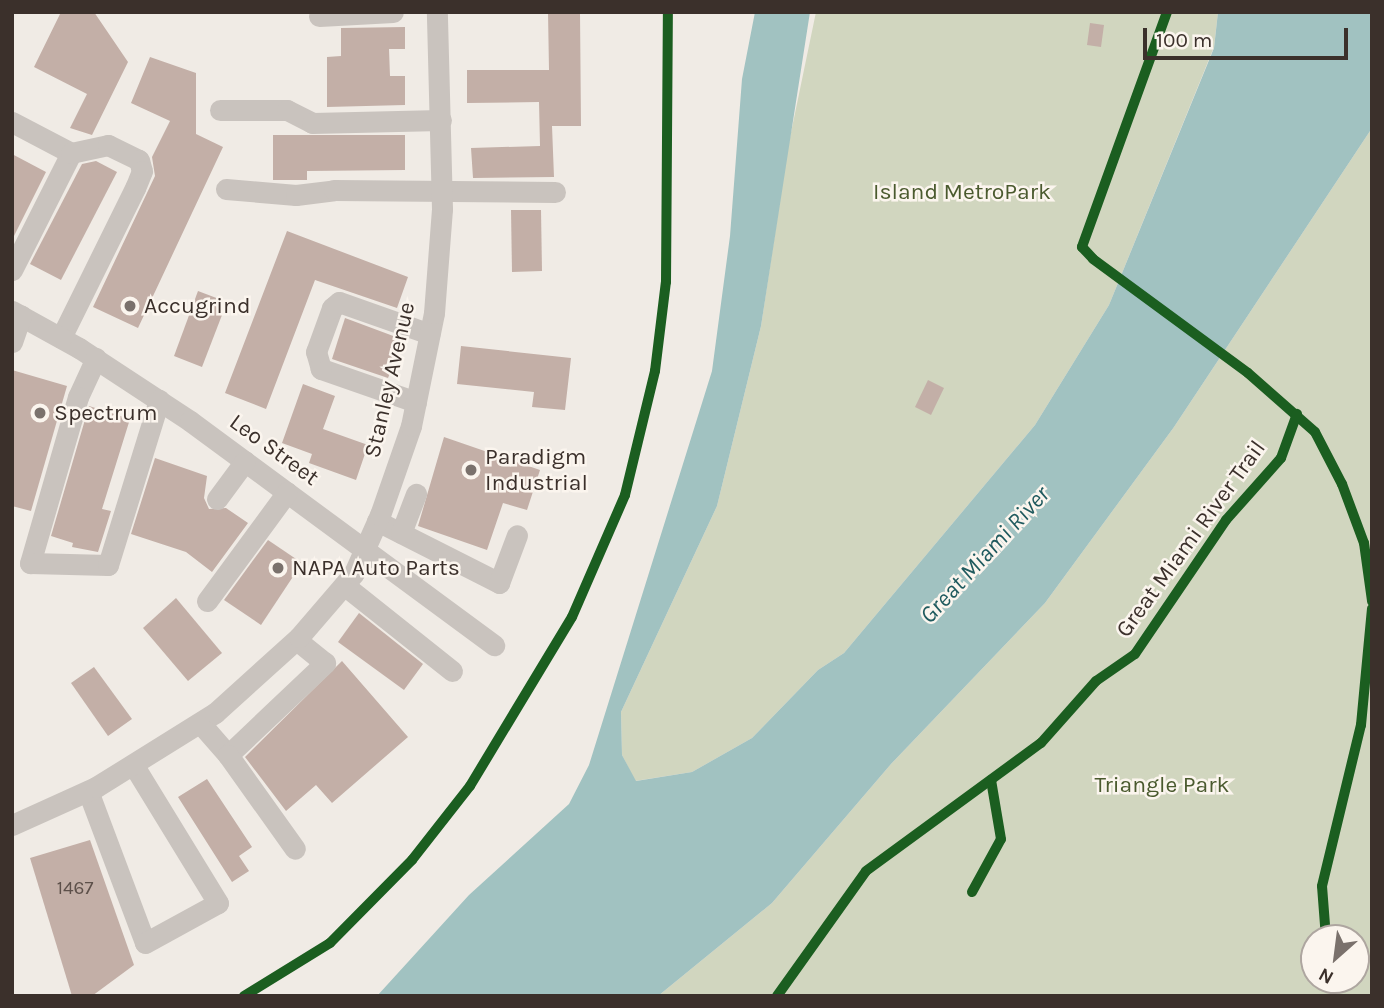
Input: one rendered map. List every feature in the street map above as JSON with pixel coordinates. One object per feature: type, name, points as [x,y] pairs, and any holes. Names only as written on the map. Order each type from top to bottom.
[{"type":"street","points":[[319,16],[393,12]]},
{"type":"street","name":"Stanley Avenue","points":[[12,825],[88,791],[134,766],[201,723],[297,640],[344,585],[365,548],[377,521],[416,402],[430,334],[442,191],[437,12]]},
{"type":"street","points":[[220,110],[287,110],[312,122],[441,120]]},
{"type":"street","points":[[12,122],[71,153],[108,145],[139,160],[142,171],[61,338]]},
{"type":"street","points":[[12,270],[71,153]]},
{"type":"street","points":[[226,189],[296,195],[334,190],[555,192]]},
{"type":"street","points":[[416,402],[321,369],[316,352],[332,308],[339,302],[430,334]]},
{"type":"street","points":[[12,342],[17,314]]},
{"type":"street","name":"Leo Street","points":[[17,314],[96,358],[159,400],[365,548],[494,645]]},
{"type":"street","points":[[96,358],[78,397],[30,563],[108,565],[159,400]]},
{"type":"street","points":[[217,499],[245,461]]},
{"type":"street","points":[[207,601],[287,492]]},
{"type":"street","points":[[401,533],[416,494]]},
{"type":"street","points":[[377,521],[499,583],[517,535]]},
{"type":"street","points":[[344,585],[452,671]]},
{"type":"street","points":[[228,755],[325,663],[297,640]]},
{"type":"street","points":[[201,723],[228,755],[295,849]]},
{"type":"street","points":[[88,791],[145,943],[218,903],[134,766]]},
{"type":"green space","name":"Island MetroPark","points":[[816,12],[1218,12],[1214,47],[1109,305],[1035,425],[844,653],[818,670],[752,738],[692,772],[635,781],[622,755],[621,712],[717,506],[761,326],[788,147]]},
{"type":"green space","name":"Triangle Park","points":[[1372,128],[1371,996],[658,996],[772,903],[891,764],[1045,603],[1174,427]]},
{"type":"water","name":"Great Miami River","points":[[755,12],[810,12],[761,326],[717,506],[621,712],[622,755],[636,781],[692,772],[752,738],[818,670],[844,653],[1035,425],[1109,305],[1214,48],[1218,12],[1372,12],[1372,128],[1174,427],[1045,603],[891,764],[772,903],[658,996],[377,996],[469,895],[569,804],[589,765],[712,371],[730,236],[742,79]]},
{"type":"building","points":[[61,12],[94,12],[128,62],[92,135],[70,128],[87,94],[34,67]]},
{"type":"building","points":[[548,12],[580,12],[581,126],[552,126],[554,177],[473,178],[471,148],[540,146],[539,102],[467,103],[467,70],[549,70]]},
{"type":"building","points":[[1090,23],[1104,25],[1101,47],[1087,45]]},
{"type":"building","points":[[405,27],[405,49],[389,49],[390,76],[405,76],[405,105],[327,107],[327,57],[341,56],[341,28]]},
{"type":"building","points":[[150,57],[196,73],[196,134],[223,147],[138,328],[93,307],[155,176],[152,157],[170,121],[131,103]]},
{"type":"building","points":[[273,135],[405,135],[405,170],[307,171],[307,180],[273,180]]},
{"type":"building","points":[[12,154],[46,172],[12,240]]},
{"type":"building","points":[[96,161],[117,172],[61,280],[30,264],[82,164]]},
{"type":"building","points":[[511,210],[541,210],[542,271],[512,272]]},
{"type":"building","points":[[287,231],[408,277],[397,308],[315,280],[266,409],[225,393]]},
{"type":"building","points":[[198,291],[227,302],[202,367],[174,356]]},
{"type":"building","points":[[345,318],[404,340],[388,378],[332,359]]},
{"type":"building","points":[[461,346],[571,358],[565,410],[532,407],[534,392],[457,384]]},
{"type":"building","points":[[12,370],[67,386],[31,511],[12,506]]},
{"type":"building","points":[[928,380],[944,388],[931,415],[915,407]]},
{"type":"building","points":[[303,384],[335,396],[323,429],[368,445],[356,480],[309,463],[312,454],[282,443]]},
{"type":"building","points":[[89,406],[130,419],[102,509],[111,511],[98,552],[72,547],[73,543],[51,536]]},
{"type":"building","points":[[444,437],[540,470],[527,510],[503,503],[487,550],[418,526]]},
{"type":"building","points":[[155,458],[207,476],[204,498],[209,509],[226,508],[248,523],[212,572],[186,552],[131,534]]},
{"type":"building","points":[[268,540],[302,563],[261,625],[224,600]]},
{"type":"building","points":[[176,598],[222,653],[188,681],[143,628]]},
{"type":"building","points":[[359,613],[423,664],[404,690],[338,642]]},
{"type":"building","points":[[342,661],[408,737],[332,803],[316,785],[286,811],[245,757]]},
{"type":"building","points":[[94,667],[132,719],[108,736],[71,683]]},
{"type":"building","points":[[207,779],[252,847],[239,856],[249,871],[232,882],[178,797]]},
{"type":"building","points":[[90,840],[134,965],[92,996],[72,996],[30,858]]},
{"type":"cycle path","points":[[244,996],[330,943],[412,860],[470,786],[572,617],[625,495],[655,371],[666,282],[668,12]]},
{"type":"cycle path","points":[[1167,12],[1082,247],[1093,259],[1248,373],[1315,432],[1342,484],[1364,543],[1372,601]]},
{"type":"cycle path","name":"Great Miami River Trail","points":[[777,996],[866,871],[1041,743],[1096,681],[1135,654],[1226,520],[1281,458],[1297,414]]},
{"type":"cycle path","points":[[1325,924],[1322,886],[1361,725],[1372,609]]},
{"type":"cycle path","points":[[972,892],[1001,839],[991,780]]},
{"type":"place","name":"Accugrind","points":[[130,306]]},
{"type":"place","name":"Spectrum","points":[[40,413]]},
{"type":"place","name":"Paradigm Industrial","points":[[471,470]]},
{"type":"place","name":"NAPA Auto Parts","points":[[278,568]]}]
